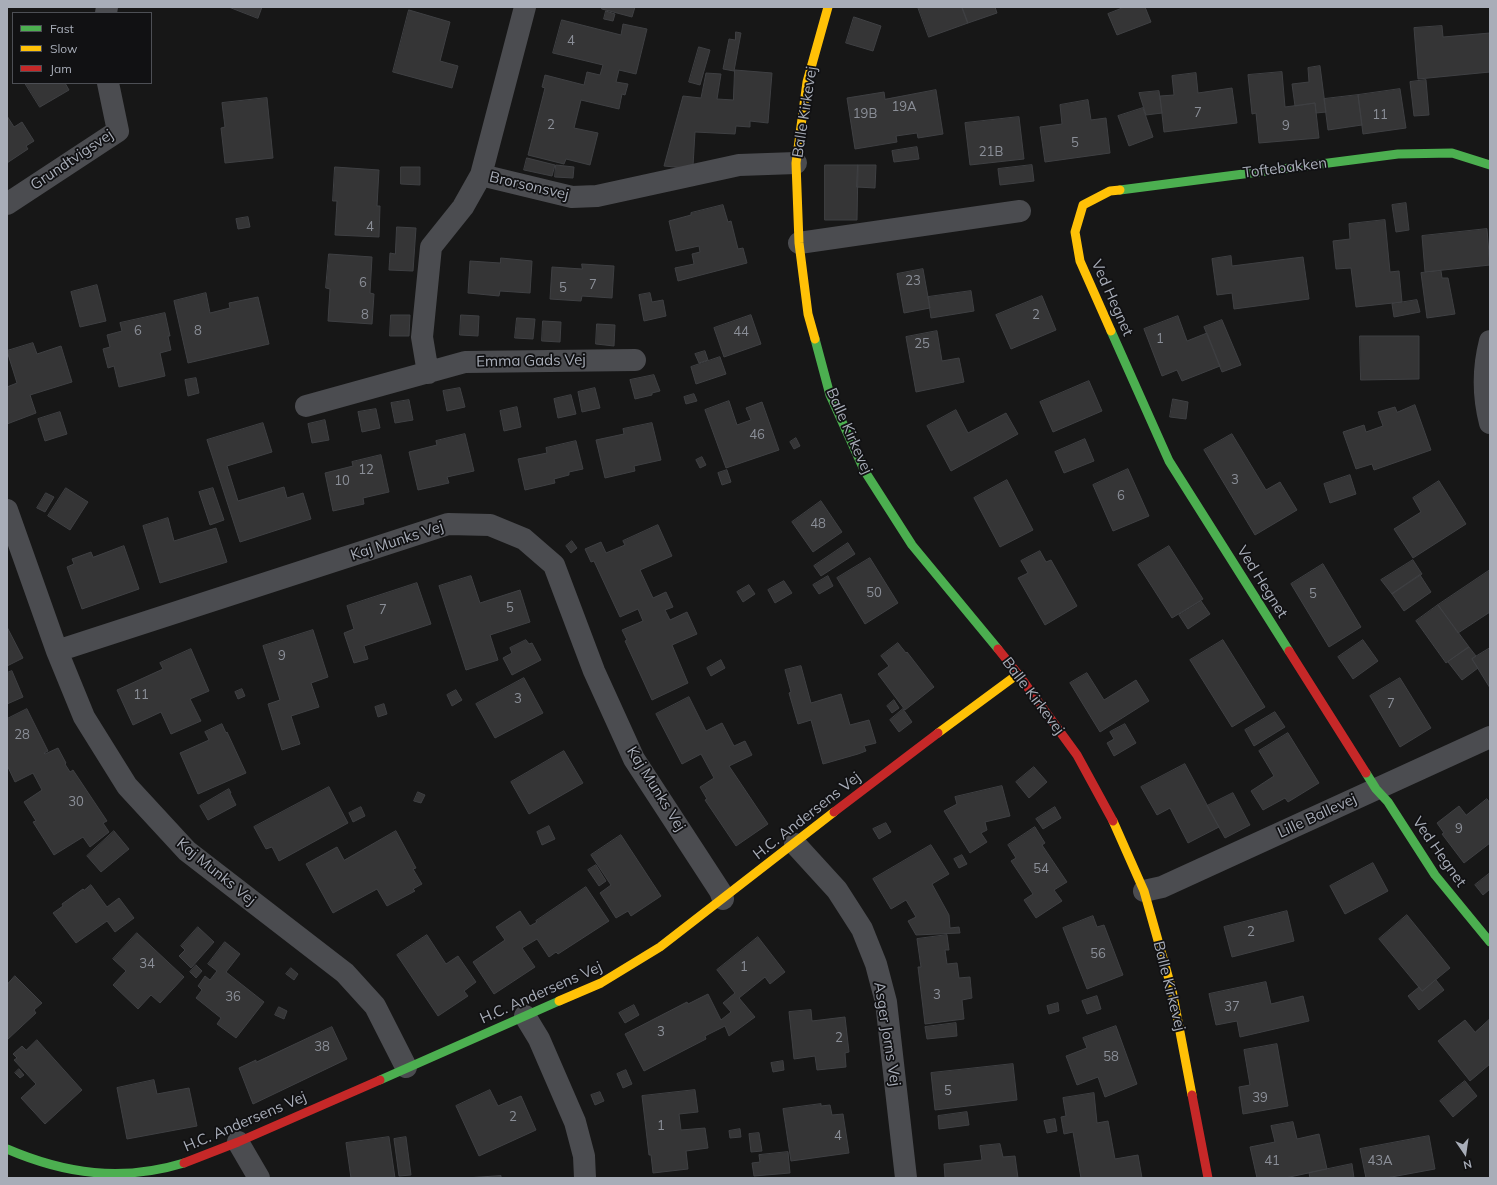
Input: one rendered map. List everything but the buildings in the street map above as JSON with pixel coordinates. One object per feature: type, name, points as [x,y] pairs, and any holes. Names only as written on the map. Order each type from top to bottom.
[{"type":"street","name":"Brorsonsvej","points":[[525,7],[481,175],[572,197],[597,196],[739,165],[796,163]]},
{"type":"street","name":"Balle Kirkevej","points":[[828,7],[807,82],[796,163],[799,244],[808,314],[830,396],[864,470],[912,545],[1018,674],[1077,755],[1113,820],[1144,891],[1172,990],[1208,1178]]},
{"type":"street","name":"Grundtvigsvej","points":[[7,204],[118,131],[108,84]]},
{"type":"street","name":"Toftebakken","points":[[1083,205],[1110,191],[1398,154],[1452,153],[1490,165]]},
{"type":"street","points":[[428,372],[422,337],[431,247],[463,207],[481,175]]},
{"type":"street","name":"Ved Hegnet","points":[[1083,205],[1075,232],[1080,261],[1169,461],[1376,789],[1388,802],[1435,875],[1490,942]]},
{"type":"street","points":[[799,244],[1020,211]]},
{"type":"street","points":[[1490,341],[1486,355],[1485,374],[1485,395],[1490,423]]},
{"type":"street","name":"Emma Gads Vej","points":[[306,406],[465,362],[635,360]]},
{"type":"street","name":"Kaj Munks Vej","points":[[7,510],[57,651],[84,717],[127,786],[186,851],[345,973],[375,1006],[406,1067]]},
{"type":"street","name":"Kaj Munks Vej","points":[[57,651],[448,524],[490,525],[524,539],[554,565],[594,671],[634,759],[720,891],[723,899]]},
{"type":"street","name":"H.C. Andersens Vej","points":[[7,1149],[28,1159],[83,1175],[133,1174],[177,1165],[238,1142],[406,1067],[602,983],[660,947],[901,761],[1018,674]]},
{"type":"street","name":"Lille Ballevej","points":[[1144,891],[1162,887],[1490,737]]},
{"type":"street","name":"Asger Jorns Vej","points":[[794,844],[837,890],[862,929],[876,964],[886,1002],[906,1178]]},
{"type":"street","points":[[525,1016],[539,1039],[576,1122],[584,1156],[585,1178]]},
{"type":"street","points":[[238,1142],[259,1178]]},
{"type":"traffic: fast","points":[[1120,190],[1398,154],[1452,153],[1490,165]]},
{"type":"traffic: fast","points":[[1111,331],[1169,461],[1289,651]]},
{"type":"traffic: fast","points":[[815,339],[830,395],[864,470],[912,545],[998,649]]},
{"type":"traffic: fast","points":[[1366,773],[1376,789],[1388,802],[1435,875],[1490,942]]},
{"type":"traffic: fast","points":[[380,1080],[559,1001]]},
{"type":"traffic: fast","points":[[7,1149],[29,1158],[50,1164],[72,1169],[116,1174],[161,1169],[184,1163]]},
{"type":"traffic: slow","points":[[815,339],[808,314],[799,243],[796,163],[807,82],[828,7]]},
{"type":"traffic: slow","points":[[1111,331],[1080,261],[1075,232],[1083,205],[1110,191],[1120,190]]},
{"type":"traffic: slow","points":[[938,733],[1018,674]]},
{"type":"traffic: slow","points":[[559,1001],[601,983],[660,947],[834,812]]},
{"type":"traffic: slow","points":[[1113,821],[1144,891],[1172,990],[1192,1095]]},
{"type":"traffic: jam","points":[[998,649],[1077,755],[1113,821]]},
{"type":"traffic: jam","points":[[1289,651],[1366,773]]},
{"type":"traffic: jam","points":[[834,812],[938,733]]},
{"type":"traffic: jam","points":[[184,1163],[238,1142],[380,1080]]},
{"type":"traffic: jam","points":[[1192,1095],[1208,1178]]}]
